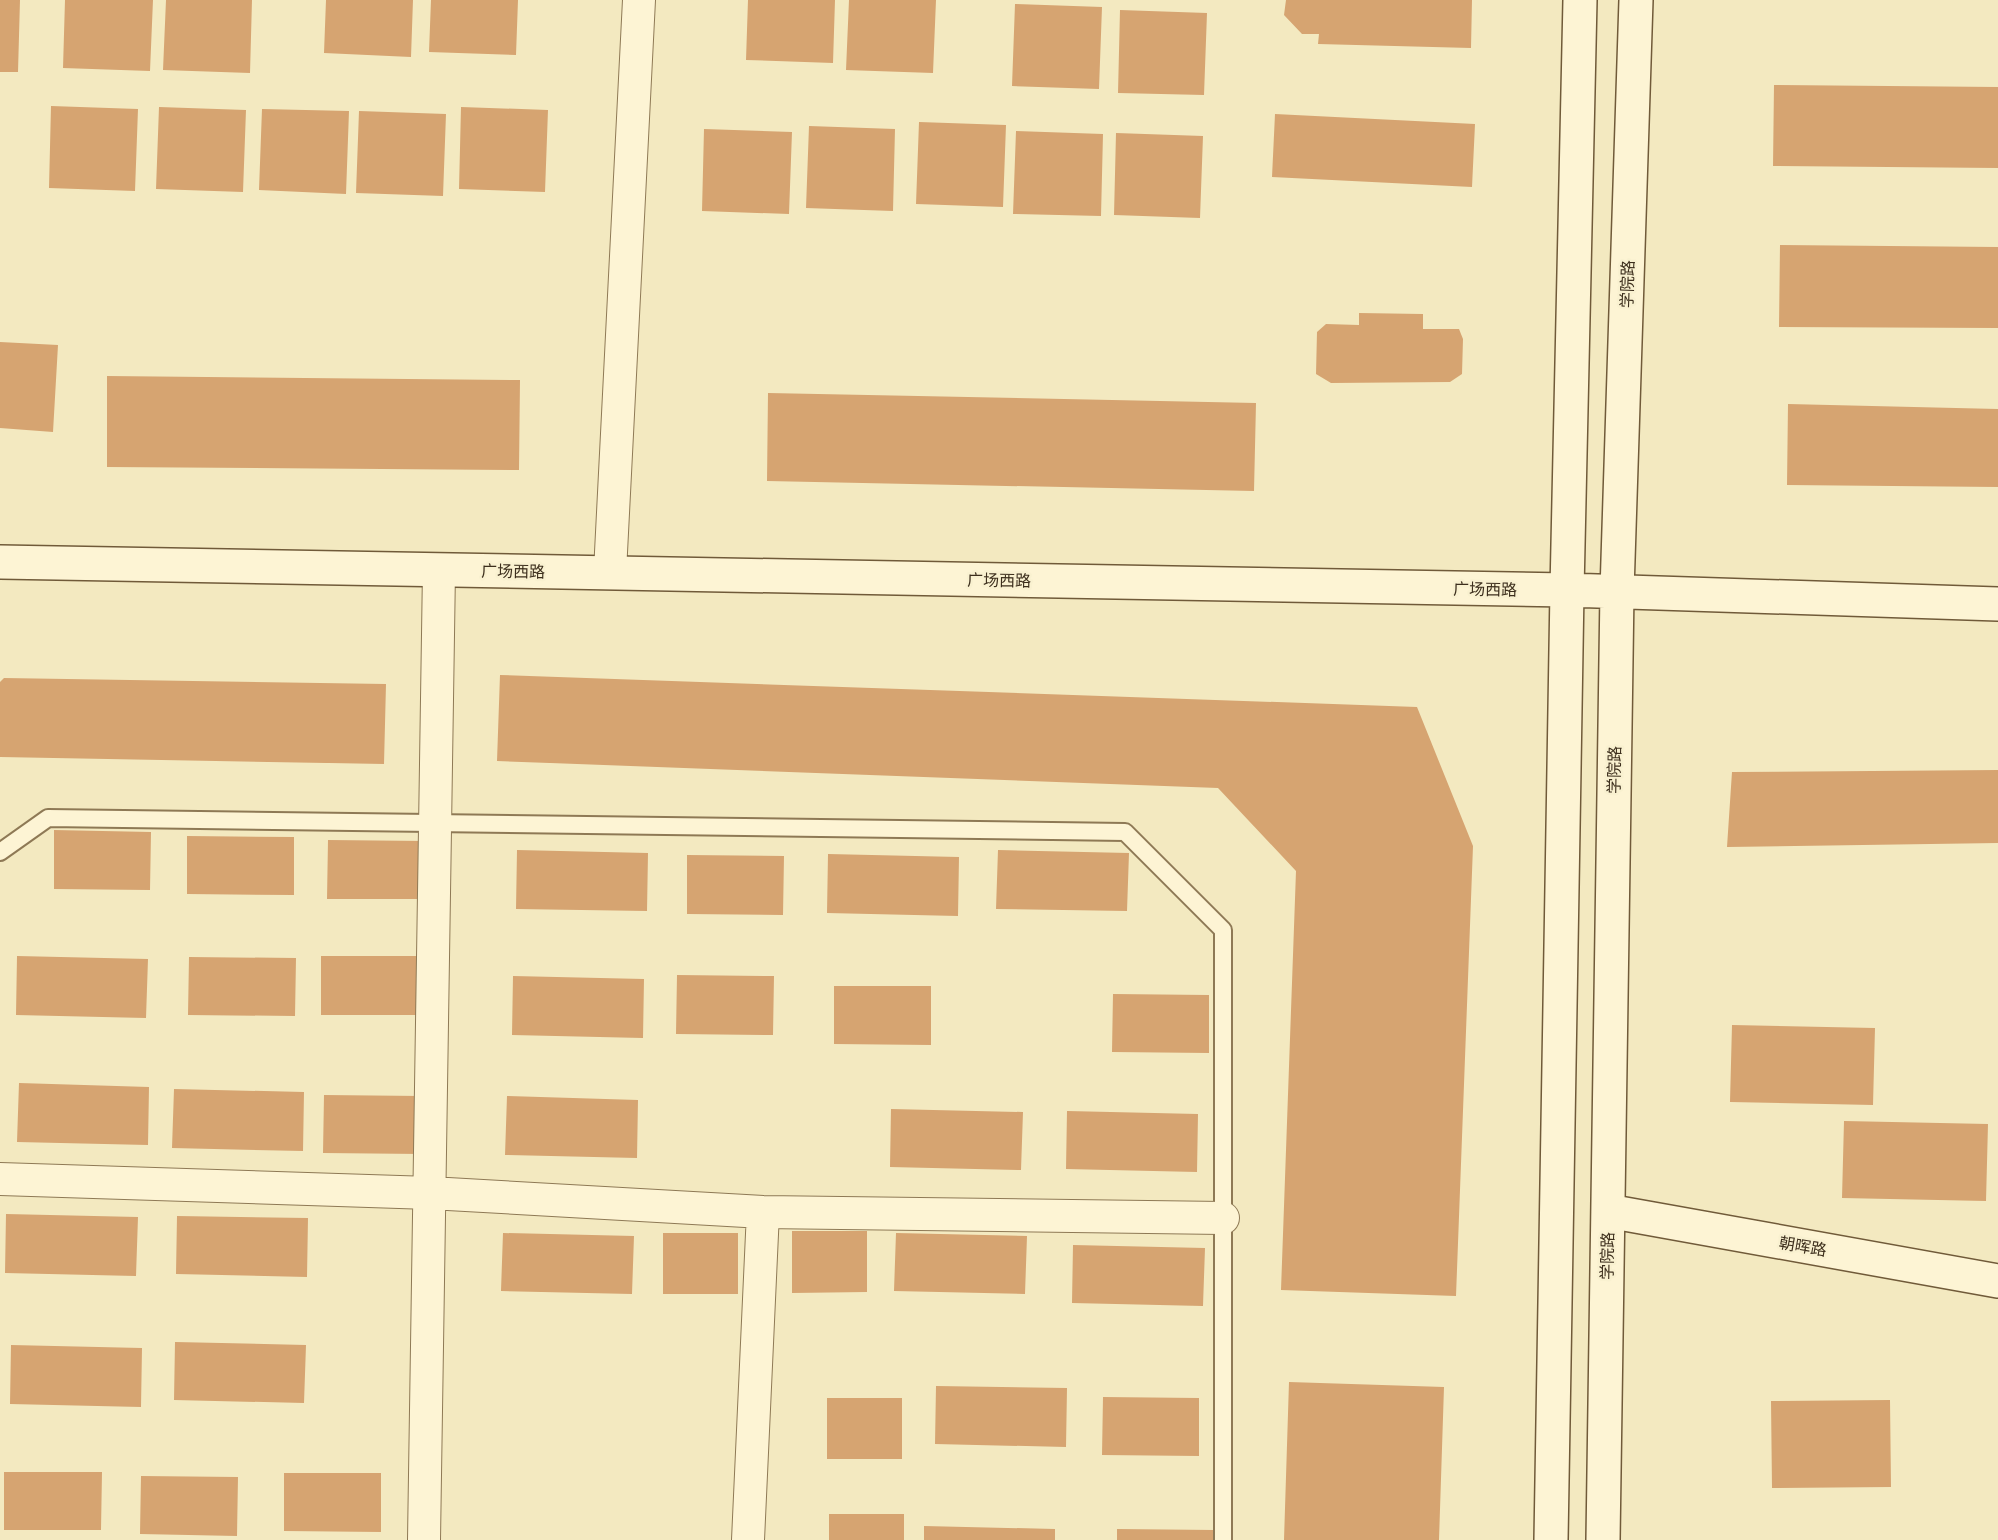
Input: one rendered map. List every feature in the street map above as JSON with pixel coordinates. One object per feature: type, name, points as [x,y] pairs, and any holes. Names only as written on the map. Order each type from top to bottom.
[{"type":"main road","points":[[1551,1540],[1567,590],[1580,0]]},
{"type":"main road","name":"学院路","points":[[1603,1540],[1617,591],[1636,0]]},
{"type":"main road","name":"广场西路","points":[[0,562],[1617,591],[1998,604]]},
{"type":"main road","name":"朝晖路","points":[[1608,1211],[1998,1281]]},
{"type":"street","points":[[610,573],[639,0]]},
{"type":"street","points":[[424,1540],[439,570]]},
{"type":"street","points":[[0,1179],[430,1193],[763,1212],[1223,1218]]},
{"type":"street","points":[[748,1540],[763,1212]]},
{"type":"lane","points":[[0,852],[48,818],[1125,831],[1223,930],[1224,1540]]},
{"type":"building","points":[[0,0],[20,0],[18,72],[0,72]]},
{"type":"building","points":[[65,0],[153,0],[150,71],[63,68]]},
{"type":"building","points":[[166,0],[252,0],[250,73],[163,70]]},
{"type":"building","points":[[326,0],[413,0],[411,57],[324,53]]},
{"type":"building","points":[[431,0],[518,0],[516,55],[429,52]]},
{"type":"building","points":[[748,0],[835,0],[833,63],[746,60]]},
{"type":"building","points":[[849,0],[936,0],[933,73],[846,70]]},
{"type":"building","points":[[1286,0],[1472,0],[1471,48],[1318,44],[1319,34],[1302,34],[1284,15]]},
{"type":"building","points":[[1015,4],[1102,7],[1099,89],[1012,86]]},
{"type":"building","points":[[1120,10],[1207,13],[1204,95],[1118,93]]},
{"type":"building","points":[[1774,85],[1998,87],[1998,168],[1773,166]]},
{"type":"building","points":[[51,106],[138,109],[135,191],[49,188]]},
{"type":"building","points":[[159,107],[246,110],[243,192],[156,189]]},
{"type":"building","points":[[461,107],[548,110],[545,192],[459,189]]},
{"type":"building","points":[[262,109],[349,111],[346,194],[259,190]]},
{"type":"building","points":[[359,111],[446,114],[443,196],[356,193]]},
{"type":"building","points":[[1275,114],[1475,124],[1472,187],[1272,177]]},
{"type":"building","points":[[919,122],[1006,125],[1003,207],[916,204]]},
{"type":"building","points":[[809,126],[895,129],[893,211],[806,208]]},
{"type":"building","points":[[704,129],[792,132],[789,214],[702,211]]},
{"type":"building","points":[[1016,131],[1103,134],[1101,216],[1013,214]]},
{"type":"building","points":[[1116,133],[1203,136],[1200,218],[1114,215]]},
{"type":"building","points":[[1780,245],[1998,247],[1998,328],[1779,327]]},
{"type":"building","points":[[1359,313],[1423,314],[1423,329],[1459,329],[1463,339],[1462,374],[1450,382],[1331,383],[1316,374],[1317,332],[1326,324],[1359,325]]},
{"type":"building","points":[[0,342],[58,345],[53,432],[0,428]]},
{"type":"building","points":[[107,376],[520,380],[519,470],[107,467]]},
{"type":"building","points":[[768,393],[1256,403],[1254,491],[767,481]]},
{"type":"building","points":[[1788,404],[1998,409],[1998,487],[1787,485]]},
{"type":"building","points":[[500,675],[1417,707],[1473,846],[1456,1296],[1281,1290],[1296,871],[1218,788],[497,761]]},
{"type":"building","points":[[4,678],[386,684],[384,764],[0,757],[0,682]]},
{"type":"building","points":[[1998,770],[1998,843],[1727,847],[1732,772]]},
{"type":"building","points":[[54,830],[151,832],[150,890],[54,889]]},
{"type":"building","points":[[187,836],[294,837],[294,895],[187,894]]},
{"type":"building","points":[[328,840],[425,841],[424,899],[327,899]]},
{"type":"building","points":[[517,850],[648,853],[647,911],[516,909]]},
{"type":"building","points":[[998,850],[1129,853],[1127,911],[996,909]]},
{"type":"building","points":[[828,854],[959,857],[958,916],[827,913]]},
{"type":"building","points":[[687,855],[784,856],[783,915],[687,914]]},
{"type":"building","points":[[17,956],[148,959],[146,1018],[16,1015]]},
{"type":"building","points":[[321,956],[419,956],[418,1015],[321,1015]]},
{"type":"building","points":[[189,957],[296,958],[295,1016],[188,1015]]},
{"type":"building","points":[[677,975],[774,976],[773,1035],[676,1034]]},
{"type":"building","points":[[513,976],[644,979],[643,1038],[512,1035]]},
{"type":"building","points":[[834,986],[931,986],[931,1045],[834,1044]]},
{"type":"building","points":[[1113,994],[1209,995],[1209,1053],[1112,1052]]},
{"type":"building","points":[[1732,1025],[1875,1028],[1873,1105],[1730,1102]]},
{"type":"building","points":[[19,1083],[149,1087],[148,1145],[17,1142]]},
{"type":"building","points":[[174,1089],[304,1092],[303,1151],[172,1148]]},
{"type":"building","points":[[324,1095],[421,1096],[421,1154],[323,1153]]},
{"type":"building","points":[[507,1096],[638,1100],[637,1158],[505,1155]]},
{"type":"building","points":[[891,1109],[1023,1112],[1021,1170],[890,1167]]},
{"type":"building","points":[[1067,1111],[1198,1114],[1197,1172],[1066,1169]]},
{"type":"building","points":[[1844,1121],[1988,1124],[1986,1201],[1842,1198]]},
{"type":"building","points":[[6,1214],[138,1217],[136,1276],[5,1273]]},
{"type":"building","points":[[177,1216],[308,1218],[307,1277],[176,1274]]},
{"type":"building","points":[[792,1231],[867,1231],[867,1292],[792,1293]]},
{"type":"building","points":[[503,1233],[634,1236],[632,1294],[501,1291]]},
{"type":"building","points":[[663,1233],[738,1233],[738,1294],[663,1294]]},
{"type":"building","points":[[896,1233],[1027,1236],[1025,1294],[894,1291]]},
{"type":"building","points":[[1073,1245],[1205,1248],[1203,1306],[1072,1303]]},
{"type":"building","points":[[175,1342],[306,1345],[304,1403],[174,1400]]},
{"type":"building","points":[[11,1345],[142,1348],[141,1407],[10,1404]]},
{"type":"building","points":[[1289,1382],[1444,1387],[1439,1540],[1284,1540]]},
{"type":"building","points":[[936,1386],[1067,1388],[1066,1447],[935,1444]]},
{"type":"building","points":[[1103,1397],[1199,1398],[1199,1456],[1102,1455]]},
{"type":"building","points":[[827,1398],[902,1398],[902,1459],[827,1459]]},
{"type":"building","points":[[1890,1400],[1891,1487],[1772,1488],[1771,1401]]},
{"type":"building","points":[[4,1472],[102,1472],[101,1530],[4,1530]]},
{"type":"building","points":[[284,1473],[381,1473],[381,1532],[284,1531]]},
{"type":"building","points":[[141,1476],[238,1477],[237,1536],[140,1534]]},
{"type":"building","points":[[829,1514],[904,1514],[904,1540],[829,1540]]},
{"type":"building","points":[[924,1526],[1055,1529],[1055,1540],[924,1540]]},
{"type":"building","points":[[1117,1529],[1214,1530],[1214,1540],[1117,1540]]}]
